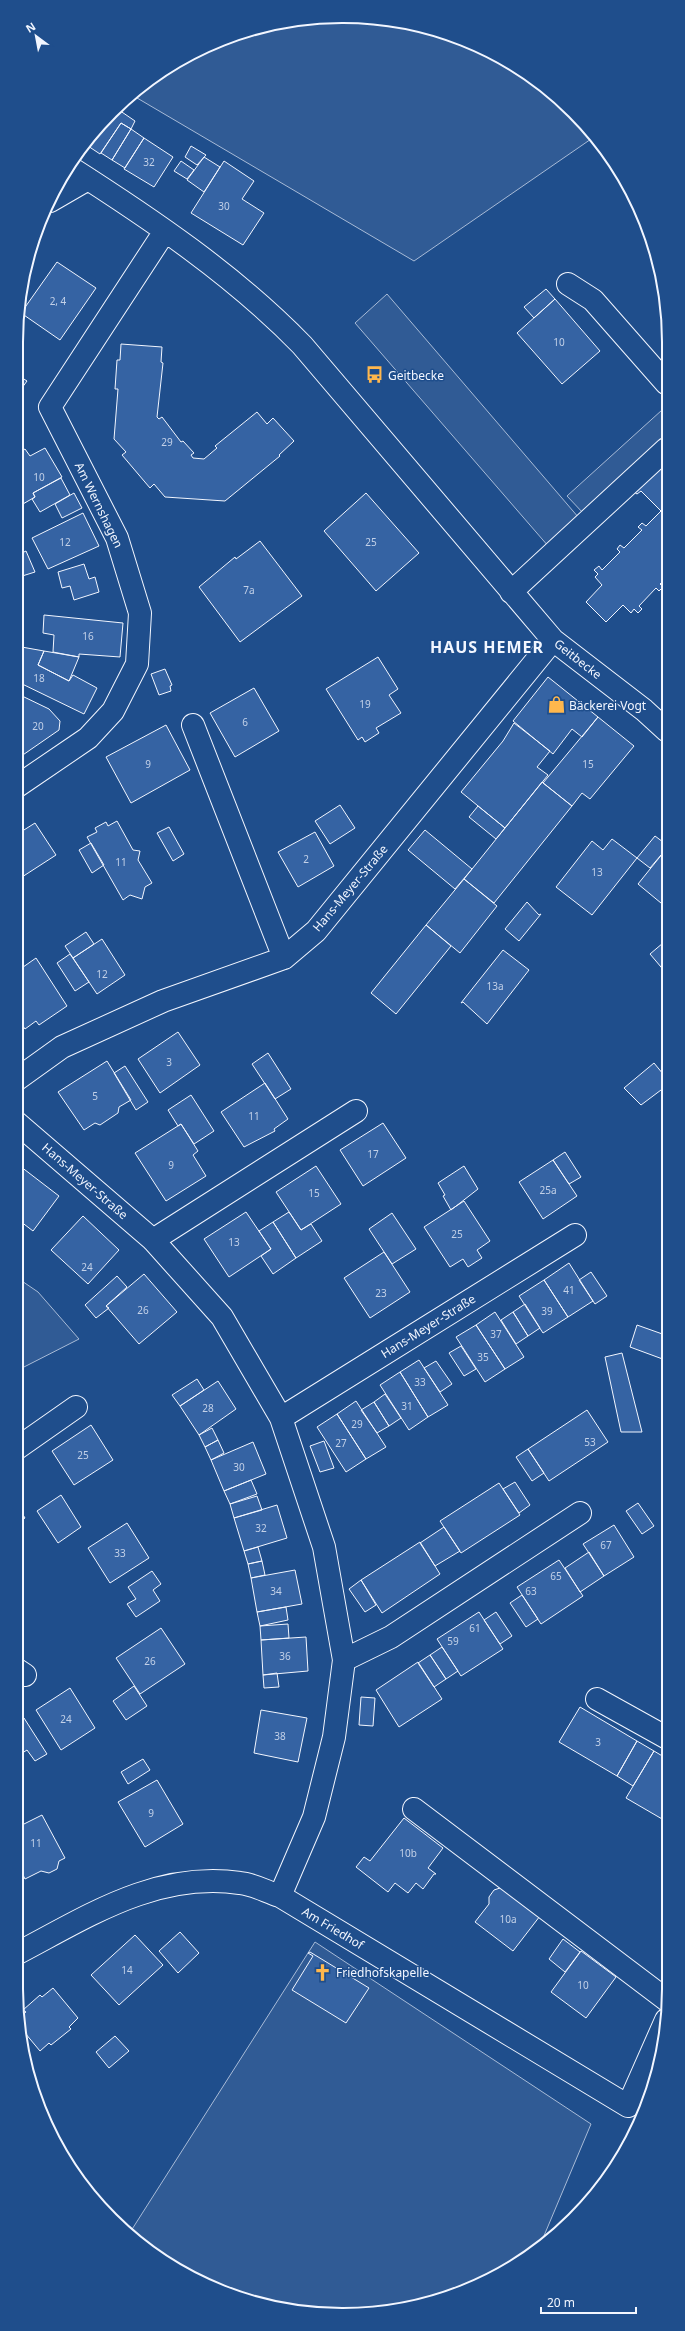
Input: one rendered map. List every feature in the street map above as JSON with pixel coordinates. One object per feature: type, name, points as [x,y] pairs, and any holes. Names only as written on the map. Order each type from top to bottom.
[{"type":"street","name":"Geitbecke","points":[[74,170],[165,231],[214,267],[275,317],[302,345],[510,592],[553,640],[644,710],[662,726]]},
{"type":"street","points":[[59,196],[88,179]]},
{"type":"street","name":"Am Wernshagen","points":[[23,783],[88,738],[113,711],[138,664],[140,614],[117,538],[50,407],[165,231]]},
{"type":"street","points":[[568,284],[593,300],[662,378]]},
{"type":"street","points":[[510,592],[662,452]]},
{"type":"street","name":"Hans-Meyer-Straße","points":[[23,1075],[62,1047],[162,1001],[284,958],[316,932],[553,640]]},
{"type":"street","points":[[193,725],[284,958]]},
{"type":"street","points":[[153,1240],[356,1111]]},
{"type":"street","name":"Hans-Meyer-Straße","points":[[23,1128],[153,1240],[222,1317],[281,1418],[324,1547],[344,1660],[334,1737],[314,1816],[280,1896]]},
{"type":"street","name":"Hans-Meyer-Straße","points":[[281,1418],[575,1235]]},
{"type":"street","points":[[23,1444],[76,1407]]},
{"type":"street","points":[[344,1660],[391,1638],[580,1513]]},
{"type":"street","points":[[597,1699],[662,1735]]},
{"type":"street","points":[[414,1809],[662,1996]]},
{"type":"street","name":"Am Friedhof","points":[[23,1950],[114,1903],[146,1890],[189,1880],[241,1883],[280,1896],[628,2106],[658,2039]]},
{"type":"shaded area","points":[[342,23],[363,24],[405,29],[425,34],[465,47],[484,56],[520,77],[537,89],[553,102],[590,140],[414,261],[137,98],[165,77],[183,66],[220,47],[240,40],[280,29],[301,26]]},
{"type":"shaded area","points":[[387,294],[579,518],[549,547],[355,323]]},
{"type":"shaded area","points":[[662,410],[662,445],[584,514],[567,496]]},
{"type":"shaded area","points":[[23,1282],[38,1292],[79,1339],[23,1367]]},
{"type":"shaded area","points":[[315,1942],[591,2124],[544,2237],[502,2265],[465,2284],[405,2302],[342,2308],[301,2305],[260,2297],[220,2284],[201,2275],[165,2254],[132,2229]]},
{"type":"building","points":[[122,112],[135,121],[131,129],[121,123],[100,154],[90,147]]},
{"type":"building","points":[[121,123],[131,129],[112,160],[101,153]]},
{"type":"building","points":[[131,129],[144,138],[125,168],[112,160]]},
{"type":"building","points":[[144,138],[173,157],[154,187],[124,169]]},
{"type":"building","points":[[191,146],[206,155],[197,165],[185,157]]},
{"type":"building","points":[[204,157],[220,167],[204,192],[187,180]]},
{"type":"building","points":[[181,161],[194,170],[187,179],[174,171]]},
{"type":"building","points":[[224,161],[254,181],[242,199],[264,213],[243,245],[191,213]]},
{"type":"building","points":[[57,262],[96,288],[60,340],[25,316],[25,307]]},
{"type":"building","points":[[546,289],[555,299],[534,318],[524,307]]},
{"type":"building","points":[[555,299],[600,351],[562,384],[517,333]]},
{"type":"building","points":[[121,344],[162,347],[161,362],[163,363],[157,417],[159,419],[162,417],[181,442],[183,441],[194,453],[191,455],[193,458],[204,459],[217,448],[215,446],[257,412],[267,424],[273,418],[294,441],[279,455],[280,456],[225,501],[165,497],[154,484],[150,488],[122,455],[126,452],[114,439],[118,389],[115,389],[117,360],[120,360]]},
{"type":"building","points":[[23,378],[27,381],[23,386]]},
{"type":"building","points":[[45,448],[62,477],[33,493],[35,497],[23,504],[23,450],[25,449],[30,456]]},
{"type":"building","points":[[662,463],[662,582],[660,584],[662,588],[659,591],[656,588],[639,606],[642,609],[638,613],[634,609],[631,613],[623,605],[606,622],[586,602],[602,585],[595,577],[598,574],[594,570],[599,566],[602,570],[620,552],[617,549],[620,545],[624,548],[642,530],[638,527],[642,523],[646,526],[661,511],[641,491],[637,494],[634,492]]},
{"type":"building","points":[[61,478],[70,495],[40,512],[32,499],[35,497],[33,493]]},
{"type":"building","points":[[74,493],[82,508],[62,518],[55,504]]},
{"type":"building","points":[[366,493],[419,553],[376,591],[324,531]]},
{"type":"building","points":[[83,513],[99,546],[48,569],[32,538]]},
{"type":"building","points":[[260,541],[302,596],[240,642],[199,587],[235,557],[236,559]]},
{"type":"building","points":[[26,551],[35,572],[23,576],[23,552]]},
{"type":"building","points":[[84,564],[89,579],[95,577],[99,592],[74,600],[70,586],[62,588],[58,572]]},
{"type":"building","points":[[44,615],[123,623],[120,657],[79,654],[79,657],[53,652],[54,635],[43,633]]},
{"type":"building","points":[[23,647],[44,651],[38,665],[69,681],[73,675],[97,688],[84,714],[23,684]]},
{"type":"building","points":[[44,651],[79,657],[69,681],[38,665]]},
{"type":"building","points":[[378,657],[398,689],[389,695],[401,713],[376,728],[379,733],[365,742],[362,737],[358,740],[326,689]]},
{"type":"building","points":[[165,669],[172,685],[170,686],[171,691],[159,695],[151,674]]},
{"type":"building","points":[[548,677],[598,717],[582,737],[572,729],[553,754],[513,721]]},
{"type":"building","points":[[254,688],[279,731],[235,757],[210,713]]},
{"type":"building","points":[[23,696],[49,709],[60,721],[59,730],[23,755]]},
{"type":"building","points":[[598,717],[634,746],[590,799],[582,793],[572,806],[543,783]]},
{"type":"building","points":[[514,723],[550,751],[537,767],[548,775],[505,828],[461,792],[503,741]]},
{"type":"building","points":[[166,725],[190,770],[131,803],[106,757]]},
{"type":"building","points":[[542,782],[572,806],[494,903],[464,879]]},
{"type":"building","points":[[340,805],[355,828],[330,844],[315,821]]},
{"type":"building","points":[[478,806],[505,828],[496,839],[469,817]]},
{"type":"building","points":[[117,821],[133,850],[140,851],[138,860],[152,883],[145,887],[142,899],[130,895],[123,900],[87,837],[97,832],[95,828],[106,822],[108,826]]},
{"type":"building","points":[[35,823],[56,855],[23,876],[23,831]]},
{"type":"building","points":[[169,827],[184,854],[173,861],[157,833]]},
{"type":"building","points":[[425,830],[472,869],[455,889],[408,850]]},
{"type":"building","points":[[315,832],[334,866],[298,887],[278,852]]},
{"type":"building","points":[[655,836],[662,841],[662,854],[650,868],[637,858]]},
{"type":"building","points":[[612,839],[637,858],[592,915],[556,887],[592,841],[603,850]]},
{"type":"building","points":[[91,843],[104,865],[92,873],[79,850]]},
{"type":"building","points":[[662,854],[662,904],[638,884]]},
{"type":"building","points":[[464,879],[497,906],[460,953],[426,925]]},
{"type":"building","points":[[527,902],[539,915],[541,914],[519,941],[505,929]]},
{"type":"building","points":[[426,925],[451,946],[396,1014],[371,993]]},
{"type":"building","points":[[86,932],[94,944],[73,958],[65,946]]},
{"type":"building","points":[[102,939],[125,975],[97,994],[73,958]]},
{"type":"building","points":[[662,944],[662,966],[661,967],[650,954]]},
{"type":"building","points":[[503,950],[529,970],[487,1024],[463,1002],[461,1003]]},
{"type":"building","points":[[70,954],[89,982],[75,991],[57,963]]},
{"type":"building","points":[[36,958],[67,1006],[39,1025],[36,1021],[25,1029],[23,1026],[23,967]]},
{"type":"building","points":[[178,1032],[200,1065],[160,1093],[138,1059]]},
{"type":"building","points":[[268,1053],[291,1089],[275,1099],[252,1064]]},
{"type":"building","points":[[107,1061],[131,1100],[119,1107],[118,1113],[100,1125],[95,1123],[84,1130],[58,1092]]},
{"type":"building","points":[[654,1063],[662,1073],[662,1089],[641,1105],[624,1088]]},
{"type":"building","points":[[125,1066],[148,1102],[136,1110],[114,1073]]},
{"type":"building","points":[[265,1083],[288,1119],[274,1129],[275,1131],[244,1147],[221,1112]]},
{"type":"building","points":[[191,1095],[214,1131],[194,1144],[181,1124],[178,1126],[168,1110]]},
{"type":"building","points":[[383,1123],[406,1158],[363,1186],[340,1150]]},
{"type":"building","points":[[181,1124],[198,1151],[193,1155],[206,1176],[166,1201],[135,1153]]},
{"type":"building","points":[[565,1152],[581,1177],[569,1184],[553,1160]]},
{"type":"building","points":[[553,1160],[577,1196],[543,1219],[519,1182]]},
{"type":"building","points":[[316,1166],[341,1204],[301,1230],[276,1192]]},
{"type":"building","points":[[464,1166],[478,1189],[451,1210],[438,1183]]},
{"type":"building","points":[[23,1168],[59,1196],[33,1231],[23,1223]]},
{"type":"building","points":[[464,1201],[490,1241],[477,1250],[482,1258],[468,1267],[463,1259],[450,1267],[424,1227]]},
{"type":"building","points":[[246,1212],[271,1249],[229,1277],[204,1239]]},
{"type":"building","points":[[289,1212],[301,1230],[311,1224],[322,1241],[296,1258],[273,1222]]},
{"type":"building","points":[[392,1213],[416,1249],[392,1264],[369,1229]]},
{"type":"building","points":[[83,1216],[119,1250],[88,1284],[51,1250]]},
{"type":"building","points":[[273,1222],[296,1258],[273,1274],[261,1256],[271,1249],[259,1231]]},
{"type":"building","points":[[384,1252],[410,1292],[370,1318],[344,1278]]},
{"type":"building","points":[[569,1263],[593,1301],[568,1317],[544,1280]]},
{"type":"building","points":[[591,1272],[607,1296],[595,1304],[579,1280]]},
{"type":"building","points":[[144,1274],[177,1312],[139,1344],[106,1306]]},
{"type":"building","points":[[117,1276],[127,1287],[106,1306],[109,1308],[96,1318],[85,1305]]},
{"type":"building","points":[[544,1280],[568,1317],[543,1333],[519,1296]]},
{"type":"building","points":[[525,1304],[540,1328],[528,1336],[513,1312]]},
{"type":"building","points":[[495,1312],[524,1357],[505,1369],[476,1325]]},
{"type":"building","points":[[513,1312],[528,1336],[516,1344],[501,1320]]},
{"type":"building","points":[[476,1325],[505,1369],[485,1382],[456,1337]]},
{"type":"building","points":[[637,1325],[662,1334],[662,1359],[630,1347]]},
{"type":"building","points":[[461,1346],[476,1369],[464,1376],[449,1353]]},
{"type":"building","points":[[622,1353],[642,1432],[621,1432],[605,1357]]},
{"type":"building","points":[[419,1360],[448,1405],[428,1417],[400,1372]]},
{"type":"building","points":[[436,1361],[452,1384],[440,1392],[424,1368]]},
{"type":"building","points":[[400,1372],[428,1417],[409,1430],[380,1385]]},
{"type":"building","points":[[197,1379],[204,1390],[180,1406],[172,1395]]},
{"type":"building","points":[[218,1381],[236,1409],[199,1435],[180,1406]]},
{"type":"building","points":[[385,1394],[401,1418],[389,1426],[374,1402]]},
{"type":"building","points":[[356,1401],[386,1447],[366,1459],[337,1414]]},
{"type":"building","points":[[374,1402],[389,1426],[377,1433],[361,1410]]},
{"type":"building","points":[[587,1410],[608,1442],[549,1481],[528,1449]]},
{"type":"building","points":[[337,1414],[366,1459],[346,1472],[317,1427]]},
{"type":"building","points":[[91,1425],[113,1460],[74,1485],[52,1451]]},
{"type":"building","points":[[212,1428],[218,1440],[205,1447],[199,1435]]},
{"type":"building","points":[[218,1440],[224,1453],[211,1460],[205,1447]]},
{"type":"building","points":[[324,1441],[334,1468],[320,1472],[310,1446]]},
{"type":"building","points":[[253,1442],[266,1474],[224,1491],[211,1460]]},
{"type":"building","points":[[528,1449],[544,1473],[532,1481],[516,1457]]},
{"type":"building","points":[[251,1480],[257,1494],[230,1504],[224,1491]]},
{"type":"building","points":[[515,1482],[530,1505],[519,1513],[503,1489]]},
{"type":"building","points":[[499,1483],[520,1515],[461,1553],[440,1521]]},
{"type":"building","points":[[61,1495],[81,1527],[58,1543],[37,1511]]},
{"type":"building","points":[[257,1496],[262,1510],[234,1518],[230,1504]]},
{"type":"building","points":[[638,1503],[654,1526],[642,1534],[626,1511]]},
{"type":"building","points":[[277,1505],[287,1538],[244,1551],[234,1518]]},
{"type":"building","points":[[127,1523],[149,1558],[110,1583],[88,1548]]},
{"type":"building","points":[[614,1525],[634,1557],[604,1576],[583,1544]]},
{"type":"building","points":[[444,1527],[460,1551],[435,1566],[420,1543]]},
{"type":"building","points":[[420,1542],[440,1574],[382,1613],[361,1580]]},
{"type":"building","points":[[258,1547],[262,1561],[248,1564],[244,1551]]},
{"type":"building","points":[[589,1552],[604,1576],[580,1592],[565,1568]]},
{"type":"building","points":[[559,1560],[583,1596],[541,1624],[517,1587]]},
{"type":"building","points":[[262,1561],[265,1575],[251,1578],[248,1564]]},
{"type":"building","points":[[295,1570],[302,1604],[257,1612],[251,1578]]},
{"type":"building","points":[[152,1571],[161,1584],[153,1590],[160,1601],[136,1617],[127,1604],[136,1599],[128,1587]]},
{"type":"building","points":[[361,1580],[376,1605],[365,1612],[349,1589]]},
{"type":"building","points":[[522,1595],[538,1619],[526,1627],[510,1603]]},
{"type":"building","points":[[286,1607],[288,1620],[260,1626],[257,1612]]},
{"type":"building","points":[[479,1612],[503,1649],[461,1676],[437,1639]]},
{"type":"building","points":[[496,1612],[512,1636],[500,1644],[484,1620]]},
{"type":"building","points":[[288,1624],[289,1638],[261,1640],[260,1626]]},
{"type":"building","points":[[161,1628],[185,1664],[140,1694],[116,1658]]},
{"type":"building","points":[[306,1637],[308,1671],[263,1675],[261,1640]]},
{"type":"building","points":[[442,1647],[458,1671],[446,1679],[430,1655]]},
{"type":"building","points":[[430,1655],[446,1679],[434,1687],[418,1663]]},
{"type":"building","points":[[418,1662],[442,1699],[399,1727],[376,1690]]},
{"type":"building","points":[[277,1673],[279,1687],[264,1688],[263,1675]]},
{"type":"building","points":[[134,1686],[147,1706],[126,1720],[113,1701]]},
{"type":"building","points":[[70,1688],[95,1728],[61,1750],[36,1710]]},
{"type":"building","points":[[361,1697],[375,1698],[373,1726],[359,1725]]},
{"type":"building","points":[[580,1707],[637,1741],[617,1776],[559,1742]]},
{"type":"building","points":[[261,1710],[307,1718],[298,1762],[254,1753]]},
{"type":"building","points":[[23,1719],[47,1754],[35,1761],[27,1750],[23,1753]]},
{"type":"building","points":[[637,1741],[654,1751],[633,1786],[617,1776]]},
{"type":"building","points":[[654,1751],[662,1756],[662,1819],[626,1798]]},
{"type":"building","points":[[143,1759],[150,1770],[128,1784],[121,1772]]},
{"type":"building","points":[[157,1780],[183,1824],[145,1847],[118,1802]]},
{"type":"building","points":[[42,1815],[65,1858],[59,1861],[57,1869],[49,1873],[41,1871],[25,1879],[23,1875],[23,1824]]},
{"type":"building","points":[[404,1818],[443,1848],[428,1868],[436,1874],[434,1874],[423,1889],[416,1883],[408,1893],[395,1883],[388,1892],[356,1867],[364,1857],[370,1861]]},
{"type":"building","points":[[503,1887],[540,1916],[513,1951],[475,1922],[489,1904],[489,1897],[494,1890]]},
{"type":"building","points":[[180,1932],[199,1953],[178,1973],[159,1951]]},
{"type":"building","points":[[135,1935],[163,1965],[119,2005],[91,1975]]},
{"type":"building","points":[[563,1939],[580,1952],[565,1972],[549,1959]]},
{"type":"building","points":[[581,1951],[616,1977],[586,2018],[551,1992]]},
{"type":"building","name":"Friedhofskapelle","points":[[310,1952],[369,1988],[346,2023],[292,1990],[313,1956],[308,1953]]},
{"type":"building","points":[[53,1988],[78,2018],[69,2027],[71,2029],[51,2045],[49,2043],[40,2051],[27,2035],[24,2013],[26,2012],[24,2009],[40,1995],[42,1997]]},
{"type":"building","points":[[115,2036],[129,2051],[109,2068],[96,2052]]},
{"type":"place","name":"Geitbecke","points":[[375,375]]},
{"type":"place","name":"Bäckerei Vogt","points":[[556,705]]},
{"type":"place","name":"Friedhofskapelle","points":[[323,1972]]},
{"type":"district","name":"HAUS HEMER","points":[[487,647]]}]
